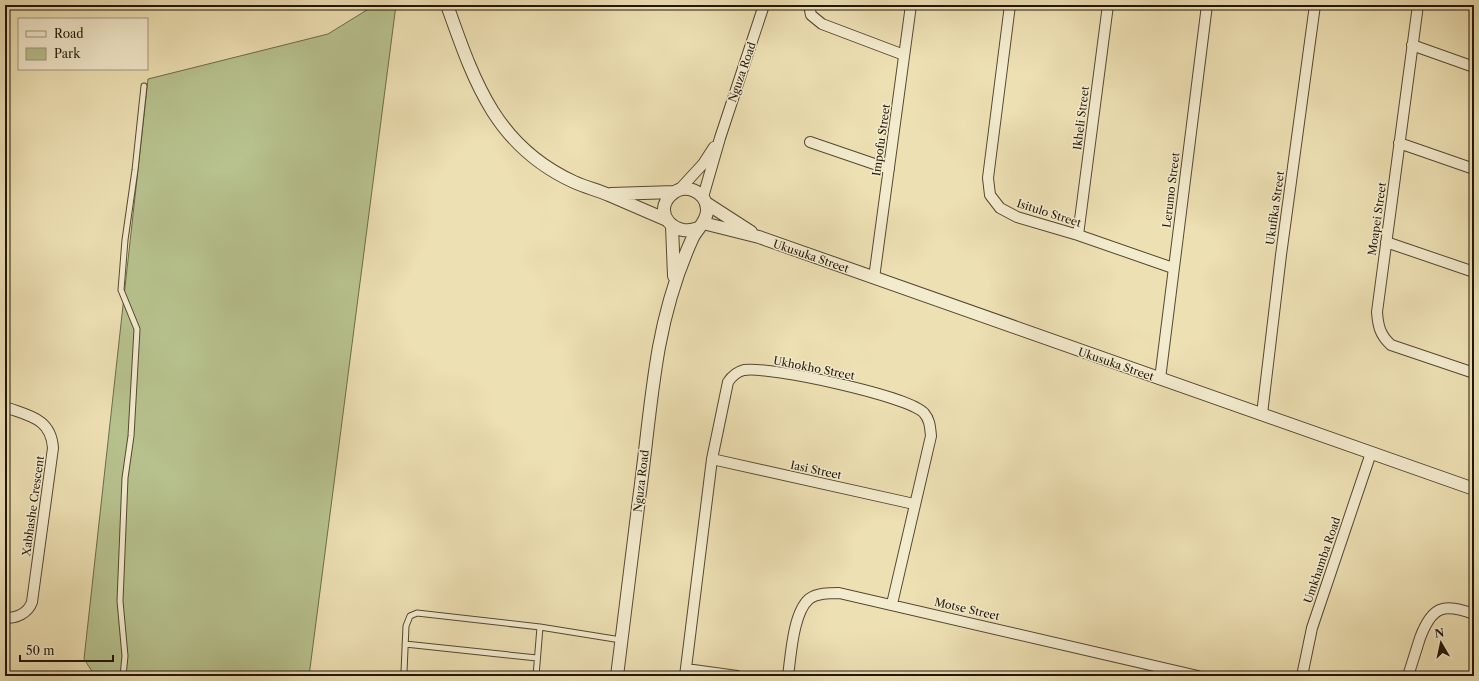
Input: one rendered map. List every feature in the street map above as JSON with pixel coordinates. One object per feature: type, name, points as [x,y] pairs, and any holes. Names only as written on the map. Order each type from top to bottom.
[{"type":"street","points":[[447,5],[479,88],[491,111],[509,134],[541,163],[574,182],[608,194],[685,231],[701,226],[708,210],[705,200],[692,190],[608,194]]},
{"type":"street","name":"Nguza Road","points":[[705,200],[720,138],[764,5]]},
{"type":"street","points":[[809,5],[811,15],[822,24],[904,55]]},
{"type":"street","name":"Impofu Street","points":[[874,278],[911,5]]},
{"type":"street","name":"Isitulo Street","points":[[1010,5],[988,178],[990,196],[1000,208],[1018,217],[1078,234],[1173,268]]},
{"type":"street","name":"Ikheli Street","points":[[1078,234],[1108,5]]},
{"type":"street","name":"Lerumo Street","points":[[1160,379],[1207,5]]},
{"type":"street","name":"Ukufika Street","points":[[1262,414],[1314,5]]},
{"type":"street","name":"Moapei Street","points":[[1418,5],[1377,312],[1378,326],[1383,337],[1392,345],[1474,373]]},
{"type":"street","points":[[1412,45],[1474,67]]},
{"type":"street","name":"Nguza Road","points":[[677,191],[702,164],[720,138]]},
{"type":"street","points":[[810,142],[889,169]]},
{"type":"street","points":[[1399,143],[1474,169]]},
{"type":"street","points":[[670,223],[665,206],[667,200],[677,191]]},
{"type":"street","name":"Ukusuka Street","points":[[705,200],[759,237]]},
{"type":"street","name":"Nguza Road","points":[[670,223],[674,244],[673,288]]},
{"type":"street","name":"Nguza Road","points":[[617,676],[658,354],[673,288],[701,226]]},
{"type":"street","name":"Ukusuka Street","points":[[701,226],[759,237],[1474,489]]},
{"type":"street","points":[[1386,242],[1474,272]]},
{"type":"street","name":"Ukhokho Street","points":[[686,672],[712,459],[728,382],[734,374],[744,370],[804,376],[853,387],[913,406],[923,412],[930,422],[931,436],[892,604]]},
{"type":"street","name":"Xabhashe Crescent","points":[[5,407],[31,416],[44,424],[50,433],[53,448],[32,602],[30,608],[22,614],[5,618]]},
{"type":"street","name":"Umkhamba Road","points":[[1302,676],[1312,628],[1371,453]]},
{"type":"street","name":"Iasi Street","points":[[712,459],[914,504]]},
{"type":"street","name":"Motse Street","points":[[788,676],[799,612],[809,599],[821,594],[839,592],[1198,676]]},
{"type":"street","points":[[1408,676],[1426,621],[1434,613],[1444,609],[1459,609],[1474,614]]},
{"type":"street","points":[[686,672],[737,676]]},
{"type":"lane","points":[[123,676],[125,656],[120,601],[125,478],[131,436],[137,329],[121,290],[125,240],[135,170],[144,86]]},
{"type":"lane","points":[[411,676],[406,675],[404,672],[407,619],[417,612],[540,626],[621,640]]},
{"type":"lane","points":[[536,676],[540,626]]},
{"type":"lane","points":[[405,644],[537,658]]},
{"type":"green space","points":[[375,5],[396,5],[309,676],[95,676],[84,659],[148,79],[328,34]]}]
